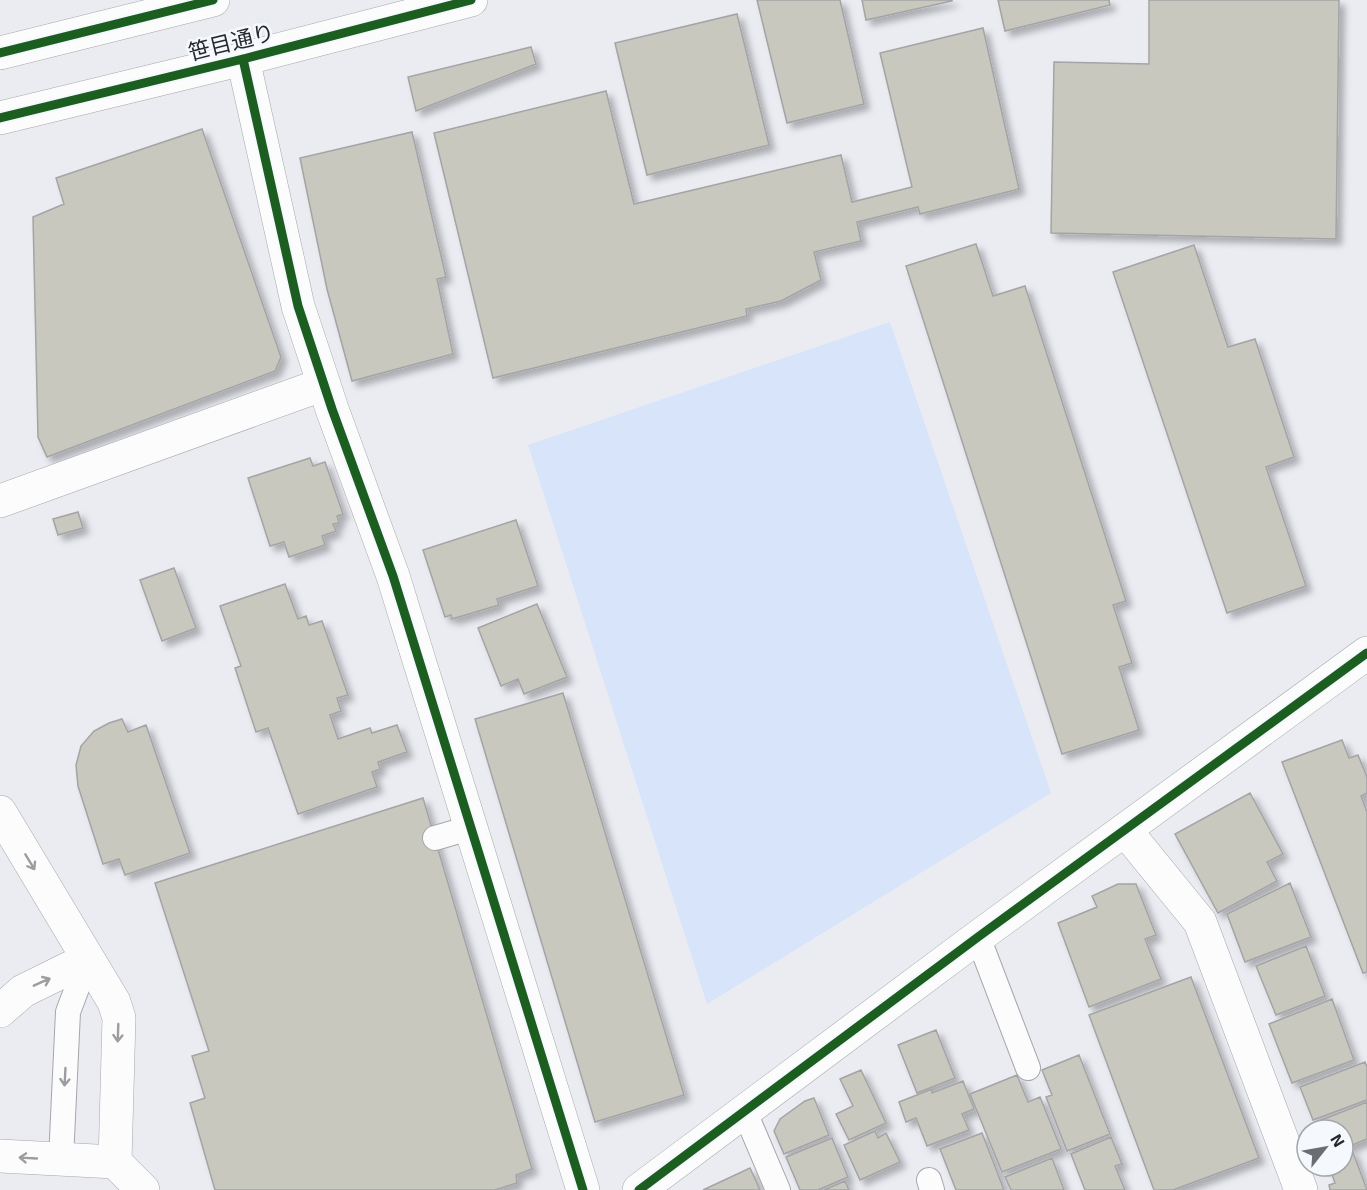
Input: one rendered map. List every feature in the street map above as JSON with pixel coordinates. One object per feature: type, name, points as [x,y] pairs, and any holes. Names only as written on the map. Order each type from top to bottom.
[{"type":"street","name":"笹目通り","points":[[0,53],[213,0]]},
{"type":"street","name":"笹目通り","points":[[0,118],[243,59],[471,0]]},
{"type":"street","points":[[243,59],[298,306],[393,576],[583,1190]]},
{"type":"street","points":[[0,501],[324,384]]},
{"type":"street","points":[[639,1190],[978,937],[1367,653]]},
{"type":"street","points":[[0,812],[114,1002],[119,1018],[115,1162]]},
{"type":"street","points":[[1125,830],[1200,922],[1301,1190]]},
{"type":"street","points":[[0,1011],[23,991],[88,959]]},
{"type":"street","points":[[0,1156],[115,1162],[143,1190]]},
{"type":"lane","points":[[435,838],[470,828]]},
{"type":"lane","points":[[978,937],[1028,1068]]},
{"type":"lane","points":[[61,1160],[68,1012],[88,959]]},
{"type":"lane","points":[[744,1110],[778,1190]]},
{"type":"shaded area","points":[[890,322],[1051,793],[707,1004],[528,445]]},
{"type":"building","points":[[757,0],[840,0],[864,104],[787,123]]},
{"type":"building","points":[[862,0],[952,0],[952,1],[866,20]]},
{"type":"building","points":[[998,0],[1109,0],[1110,5],[1005,31]]},
{"type":"building","points":[[1149,0],[1339,0],[1336,239],[1051,233],[1054,62],[1149,64]]},
{"type":"building","points":[[737,14],[769,145],[647,175],[615,43]]},
{"type":"building","points":[[983,28],[1019,189],[920,214],[918,207],[857,222],[861,241],[814,252],[821,280],[781,301],[746,309],[747,316],[493,378],[434,133],[606,91],[634,204],[841,155],[852,202],[912,187],[880,53]]},
{"type":"building","points":[[531,47],[536,64],[416,111],[408,77]]},
{"type":"building","points":[[202,129],[281,357],[275,371],[47,457],[38,437],[33,217],[64,204],[56,178]]},
{"type":"building","points":[[412,132],[446,277],[437,279],[453,354],[352,381],[327,289],[300,158]]},
{"type":"building","points":[[976,244],[993,296],[1025,286],[1126,601],[1113,605],[1132,663],[1119,667],[1139,730],[1062,754],[906,266]]},
{"type":"building","points":[[1194,245],[1228,347],[1255,339],[1294,457],[1266,467],[1306,586],[1227,613],[1113,272]]},
{"type":"building","points":[[310,458],[313,466],[325,462],[343,514],[337,516],[339,523],[333,524],[336,531],[322,536],[325,545],[289,557],[284,542],[270,546],[248,478]]},
{"type":"building","points":[[78,512],[83,528],[58,535],[53,519]]},
{"type":"building","points":[[516,520],[538,586],[497,599],[499,605],[452,619],[451,615],[445,617],[423,550]]},
{"type":"building","points":[[174,568],[196,628],[162,641],[140,580]]},
{"type":"building","points":[[285,584],[298,619],[306,616],[309,625],[322,621],[348,695],[337,698],[341,711],[330,715],[338,739],[370,728],[372,733],[397,725],[407,752],[378,762],[380,769],[372,772],[377,787],[298,814],[268,728],[256,732],[235,668],[241,666],[220,606]]},
{"type":"building","points":[[537,604],[567,677],[524,694],[518,679],[501,686],[478,628]]},
{"type":"building","points":[[563,693],[684,1095],[595,1122],[475,719]]},
{"type":"building","points":[[122,719],[128,732],[146,725],[190,853],[125,875],[119,859],[103,864],[78,786],[76,765],[81,746],[94,731]]},
{"type":"building","points":[[1342,740],[1349,758],[1358,755],[1367,777],[1367,793],[1361,796],[1367,812],[1367,972],[1363,973],[1282,762]]},
{"type":"building","points":[[1250,793],[1283,854],[1267,862],[1277,881],[1218,913],[1175,834]]},
{"type":"building","points":[[423,798],[532,1169],[516,1175],[517,1183],[495,1190],[215,1190],[190,1103],[205,1098],[192,1056],[209,1051],[155,883]]},
{"type":"building","points":[[1290,883],[1311,937],[1245,962],[1227,914]]},
{"type":"building","points":[[1118,884],[1136,884],[1156,935],[1145,939],[1161,979],[1089,1007],[1058,923],[1097,907],[1092,896]]},
{"type":"building","points":[[1306,946],[1325,996],[1276,1015],[1256,966]]},
{"type":"building","points":[[1191,977],[1259,1158],[1173,1190],[1154,1190],[1089,1015]]},
{"type":"building","points":[[1332,999],[1354,1060],[1292,1083],[1269,1024]]},
{"type":"building","points":[[936,1030],[955,1078],[917,1093],[898,1045]]},
{"type":"building","points":[[1079,1055],[1110,1134],[1067,1151],[1046,1097],[1052,1095],[1042,1070]]},
{"type":"building","points":[[1365,1062],[1367,1067],[1367,1100],[1318,1118],[1312,1118],[1300,1087]]},
{"type":"building","points":[[861,1070],[886,1123],[849,1140],[836,1114],[853,1106],[840,1079]]},
{"type":"building","points":[[1017,1075],[1028,1102],[1040,1097],[1061,1149],[1002,1172],[970,1094]]},
{"type":"building","points":[[963,1081],[974,1109],[962,1114],[969,1130],[927,1146],[916,1118],[906,1122],[899,1102],[932,1089],[932,1093]]},
{"type":"building","points":[[814,1098],[829,1135],[784,1154],[774,1131],[780,1119],[805,1101]]},
{"type":"building","points":[[1367,1102],[1367,1139],[1355,1144],[1355,1118],[1327,1118]]},
{"type":"building","points":[[875,1131],[878,1138],[886,1133],[900,1162],[860,1180],[844,1145]]},
{"type":"building","points":[[982,1133],[1004,1190],[956,1190],[940,1149]]},
{"type":"building","points":[[1111,1137],[1122,1164],[1115,1166],[1125,1190],[1085,1190],[1071,1154]]},
{"type":"building","points":[[832,1138],[848,1177],[818,1190],[800,1190],[786,1157]]},
{"type":"building","points":[[1052,1158],[1064,1190],[1011,1190],[1005,1177]]},
{"type":"building","points":[[1355,1158],[1367,1190],[1330,1190],[1329,1185],[1335,1183],[1333,1178],[1355,1178]]},
{"type":"building","points":[[750,1168],[760,1190],[703,1190]]},
{"type":"building","points":[[845,1181],[849,1190],[824,1190]]},
{"type":"cycle path","points":[[0,53],[213,0]]},
{"type":"cycle path","points":[[0,118],[243,59],[471,0]]},
{"type":"cycle path","points":[[243,59],[298,306],[332,409],[393,576],[583,1190]]},
{"type":"cycle path","points":[[639,1190],[978,937],[1367,653]]}]
